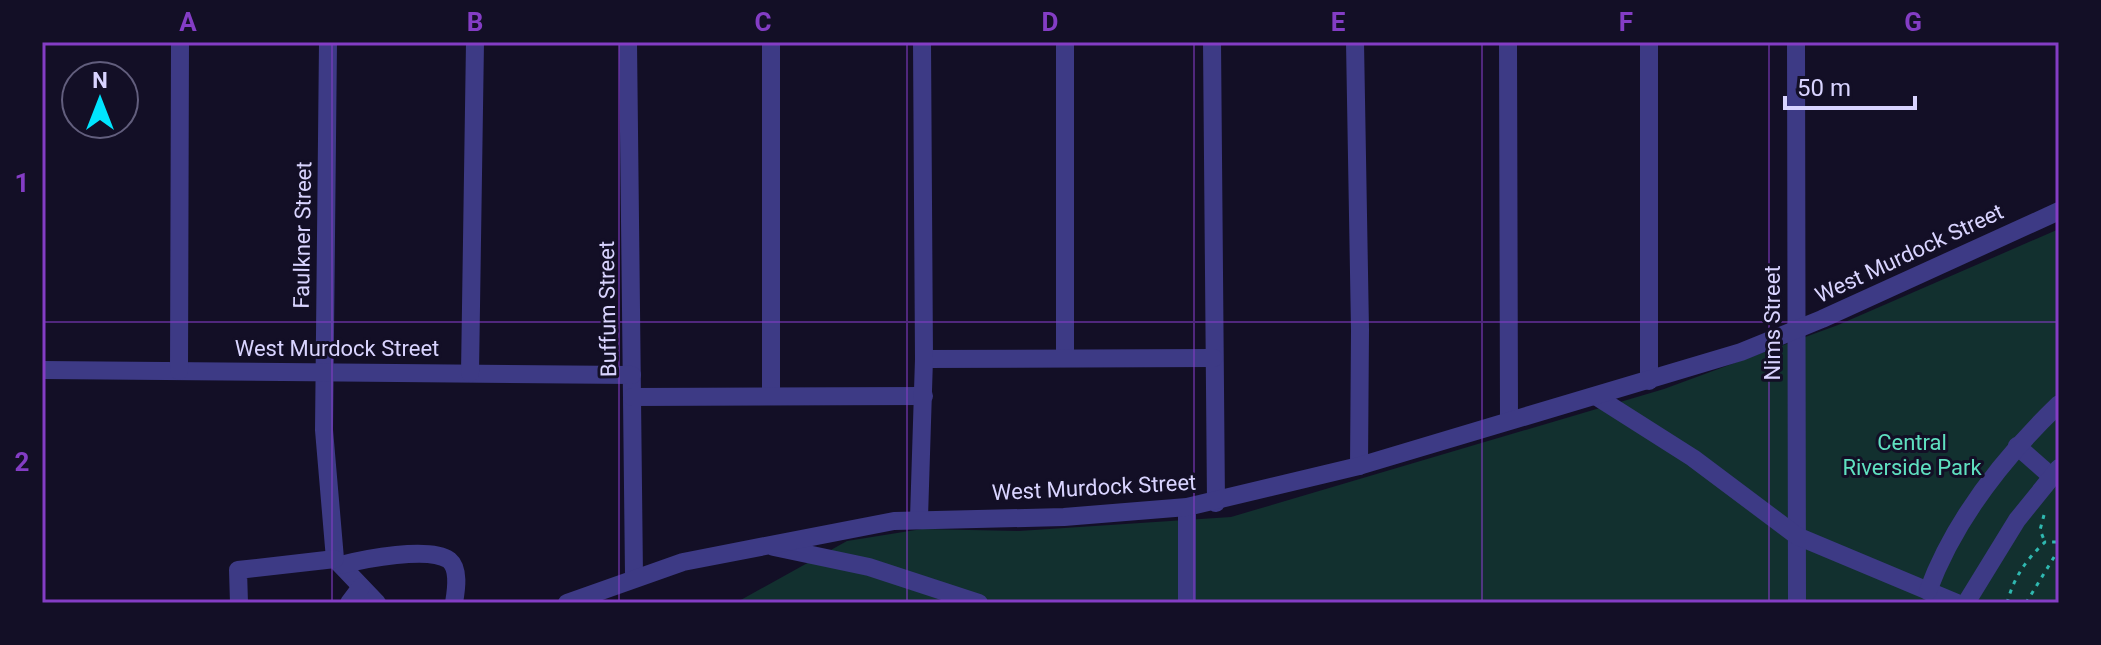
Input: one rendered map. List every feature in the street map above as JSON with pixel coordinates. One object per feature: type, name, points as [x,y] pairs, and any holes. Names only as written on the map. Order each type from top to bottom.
[{"type":"street","points":[[179,371],[180,42]]},
{"type":"street","name":"Faulkner Street","points":[[328,42],[324,430],[338,562]]},
{"type":"street","points":[[470,373],[475,42]]},
{"type":"street","name":"Buffum Street","points":[[628,42],[634,576]]},
{"type":"street","points":[[771,42],[771,396]]},
{"type":"street","points":[[919,518],[924,396],[922,42]]},
{"type":"street","points":[[1065,42],[1065,358]]},
{"type":"street","points":[[1212,42],[1216,503]]},
{"type":"street","points":[[1355,42],[1359,466]]},
{"type":"street","points":[[1508,42],[1509,420]]},
{"type":"street","points":[[1649,42],[1649,381]]},
{"type":"street","name":"Nims Street","points":[[1796,42],[1797,603]]},
{"type":"street","name":"West Murdock Street","points":[[567,603],[634,576],[683,562],[919,518],[1064,517],[1187,507],[1216,503],[1359,466],[1649,381],[1795,330],[2059,211]]},
{"type":"street","points":[[924,359],[1214,358]]},
{"type":"street","name":"West Murdock Street","points":[[42,370],[632,375]]},
{"type":"street","points":[[632,397],[924,396]]},
{"type":"street","points":[[1597,397],[1693,458],[1797,536],[1957,603]]},
{"type":"street","points":[[1928,591],[1936,569],[1978,496],[2017,446],[2059,404]]},
{"type":"street","points":[[1966,603],[2017,520],[2055,472],[2017,446]]},
{"type":"street","points":[[1187,507],[1187,603]]},
{"type":"street","points":[[767,546],[869,567],[979,603]]},
{"type":"street","points":[[239,603],[238,570],[411,554],[446,558],[452,563],[457,578],[454,603]]},
{"type":"street","points":[[338,562],[377,603]]},
{"type":"street","points":[[349,603],[361,587]]},
{"type":"path","points":[[2045,542],[2040,530],[2046,505]]},
{"type":"path","points":[[2007,603],[2020,569],[2045,542],[2059,542]]},
{"type":"path","points":[[2026,603],[2059,549]]},
{"type":"green space","name":"Central Riverside Park","points":[[2059,229],[2059,603],[739,601],[847,541],[922,529],[1019,531],[1231,517],[1664,389],[1838,325]]}]
